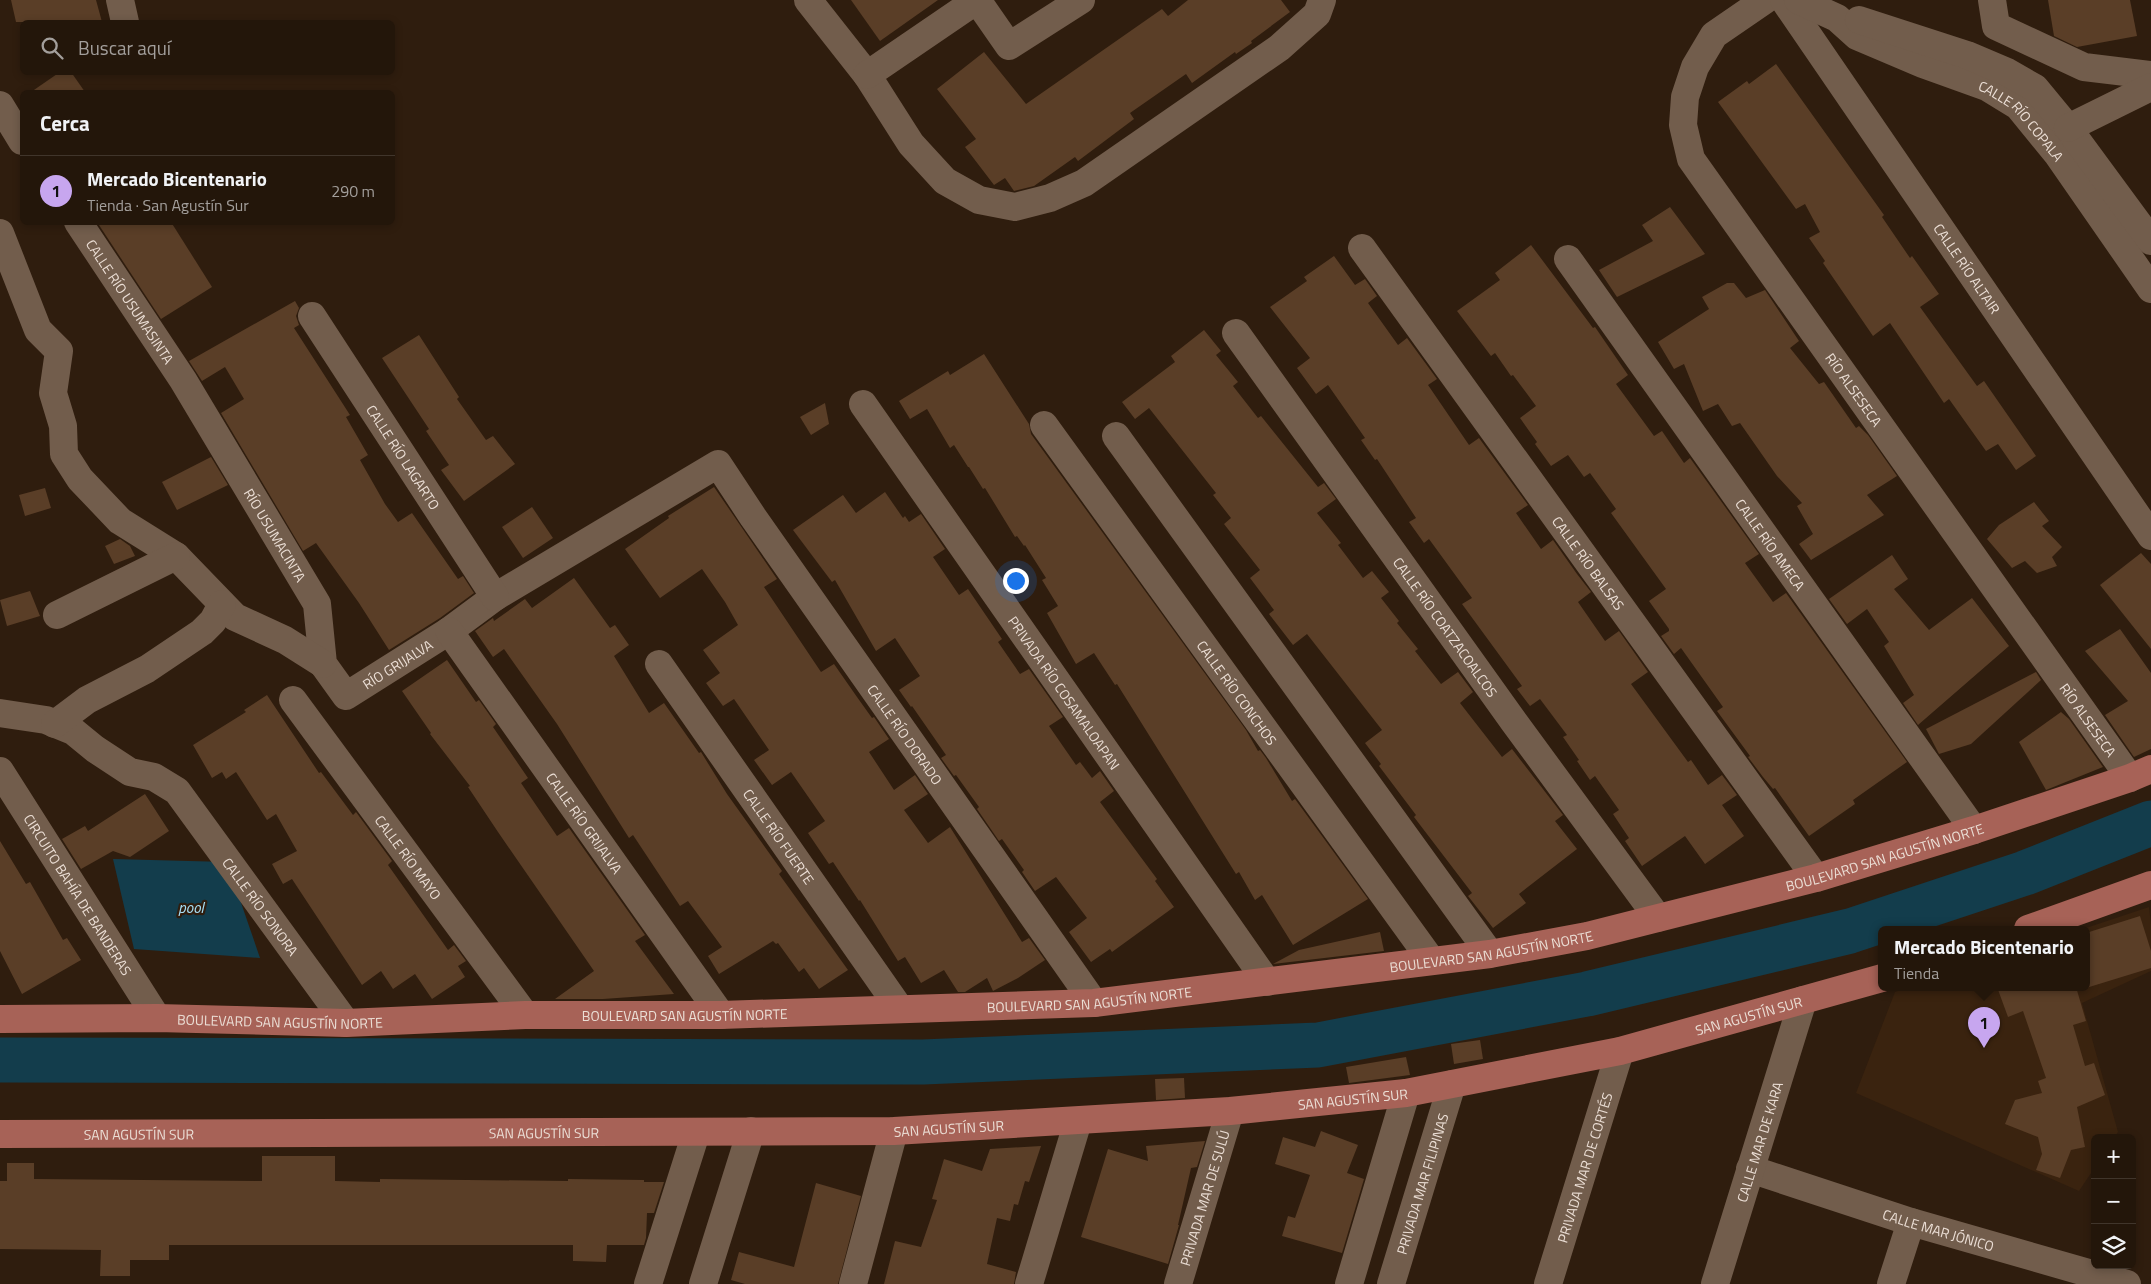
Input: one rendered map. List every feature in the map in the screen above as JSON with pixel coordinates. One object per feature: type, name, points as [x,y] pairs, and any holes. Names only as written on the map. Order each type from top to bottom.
[{"type":"main road","name":"BOULEVARD SAN AGUSTÍN NORTE","points":[[0,1019],[157,1018],[346,1023],[524,1015],[721,1015],[1094,1003],[1490,954],[1587,936],[1816,878],[1974,830],[2141,773]]},
{"type":"main road","points":[[2036,926],[2151,885]]},
{"type":"main road","name":"SAN AGUSTÍN SUR","points":[[0,1134],[894,1132],[1230,1111],[1406,1092],[1620,1051],[1878,979]]},
{"type":"street","points":[[120,0],[125,20]]},
{"type":"street","points":[[808,0],[867,75],[911,144],[945,181],[979,200],[1015,207],[1050,198],[1084,183],[1279,48],[1317,14],[1322,0]]},
{"type":"street","points":[[867,75],[977,0],[1009,46],[1081,0]]},
{"type":"street","name":"RÍO ALSESECA","points":[[1765,0],[1714,35],[1695,67],[1685,97],[1684,125],[1691,159],[2141,773]]},
{"type":"street","name":"CALLE RÍO ALTAIR","points":[[1784,0],[2148,527]]},
{"type":"street","name":"CALLE RÍO COPALA","points":[[1798,0],[1837,18],[1857,36],[1922,64],[1987,87],[2018,106],[2058,155],[2151,289]]},
{"type":"street","points":[[1994,13],[2084,67],[2151,75]]},
{"type":"street","name":"CALLE RÍO COPALA","points":[[1837,18],[1864,21],[1967,55],[2007,72],[2035,88],[2068,128],[2151,241]]},
{"type":"street","points":[[2068,128],[2151,87]]},
{"type":"street","points":[[0,105],[20,138]]},
{"type":"street","name":"CALLE RÍO USUMASINTA","points":[[80,225],[183,380]]},
{"type":"street","points":[[0,233],[38,330],[60,351],[53,393],[64,426],[64,454],[80,479],[120,521],[176,556],[235,617],[285,640],[322,664]]},
{"type":"street","name":"CALLE RÍO BALSAS","points":[[1362,248],[1816,878]]},
{"type":"street","name":"CALLE RÍO AMECA","points":[[1568,259],[1974,830]]},
{"type":"street","name":"CALLE RÍO LAGARTO","points":[[312,316],[495,597]]},
{"type":"street","name":"CALLE RÍO COATZACOALCOS","points":[[1236,333],[1514,722],[1658,918]]},
{"type":"street","name":"RÍO USUMACINTA","points":[[183,380],[317,604],[322,664]]},
{"type":"street","name":"PRIVADA RÍO COSAMALOAPAN","points":[[863,404],[1267,982]]},
{"type":"street","name":"CALLE RÍO CONCHOS","points":[[1044,425],[1431,960]]},
{"type":"street","points":[[1116,436],[1490,954]]},
{"type":"street","name":"RÍO GRIJALVA","points":[[322,664],[346,696],[449,631],[495,597],[718,464]]},
{"type":"street","name":"CALLE RÍO DORADO","points":[[718,464],[752,517],[1094,1003]]},
{"type":"street","points":[[57,615],[176,556]]},
{"type":"street","points":[[0,713],[55,724],[87,700],[147,669],[202,632],[213,621],[222,604]]},
{"type":"street","name":"CALLE RÍO GRIJALVA","points":[[449,631],[721,1015]]},
{"type":"street","name":"CALLE RÍO FUERTE","points":[[659,664],[900,1009]]},
{"type":"street","name":"CALLE RÍO MAYO","points":[[293,700],[524,1015]]},
{"type":"street","name":"CALLE RÍO SONORA","points":[[55,724],[73,731],[95,749],[130,772],[154,778],[177,791],[346,1023]]},
{"type":"street","name":"CIRCUITO BAHÍA DE BANDERAS","points":[[0,771],[157,1018]]},
{"type":"street","name":"CALLE MAR DE KARA","points":[[1715,1284],[1803,1000]]},
{"type":"street","name":"PRIVADA MAR DE CORTÉS","points":[[1548,1284],[1620,1051]]},
{"type":"street","name":"PRIVADA MAR FILIPINAS","points":[[1391,1284],[1452,1084]]},
{"type":"street","points":[[1349,1284],[1406,1092]]},
{"type":"street","name":"PRIVADA MAR DE SULÚ","points":[[1178,1284],[1230,1111]]},
{"type":"street","points":[[1028,1284],[1078,1121]]},
{"type":"street","points":[[703,1284],[750,1132]]},
{"type":"street","points":[[853,1284],[894,1132]]},
{"type":"street","points":[[648,1284],[696,1133]]},
{"type":"street","name":"CALLE MAR JÓNICO","points":[[1750,1169],[1911,1222],[2057,1274],[2127,1284]]},
{"type":"street","points":[[1891,1284],[1911,1222]]},
{"type":"shaded area","points":[[2149,907],[2151,971],[2082,1003],[2118,1132],[2117,1134],[2091,1134],[2091,1173],[2079,1191],[1856,1093],[1895,992],[2090,991],[2090,927]]},
{"type":"water","name":"pool","points":[[113,859],[227,862],[260,958],[134,949]]},
{"type":"building","points":[[11,0],[96,0],[101,20],[20,20],[20,22],[16,22]]},
{"type":"building","points":[[851,0],[938,0],[880,41]]},
{"type":"building","points":[[1188,0],[1281,0],[1290,12],[1251,41],[1252,43],[1236,54],[1235,52],[1192,83],[1186,74],[1130,113],[1134,119],[1078,161],[1075,157],[1034,186],[1014,191],[1005,178],[994,185],[965,147],[976,139],[937,89],[984,52],[1026,104],[1162,9],[1168,16]]},
{"type":"building","points":[[2048,0],[2130,0],[2137,36],[2077,47],[2054,36]]},
{"type":"building","points":[[1776,64],[1884,215],[1882,217],[1910,258],[1912,256],[1939,294],[1920,307],[1977,386],[1984,381],[2036,456],[2016,470],[1998,444],[1986,451],[1949,399],[1944,403],[1890,323],[1873,336],[1823,263],[1825,261],[1809,238],[1820,232],[1805,204],[1796,209],[1718,102],[1747,81],[1749,84]]},
{"type":"building","points":[[56,75],[73,75],[84,90],[34,90]]},
{"type":"building","points":[[1670,207],[1705,254],[1617,297],[1599,270],[1653,241],[1642,225]]},
{"type":"building","points":[[99,225],[173,225],[212,287],[161,319]]},
{"type":"building","points":[[1531,245],[1593,328],[1595,327],[1628,375],[1616,384],[1654,436],[1662,431],[1684,463],[1690,458],[1759,554],[1745,563],[1773,602],[1786,593],[1907,762],[1853,800],[1855,804],[1809,836],[1775,788],[1773,789],[1748,757],[1750,756],[1717,711],[1723,707],[1681,648],[1674,654],[1661,636],[1669,631],[1669,629],[1649,601],[1666,589],[1611,513],[1616,509],[1590,473],[1584,477],[1568,455],[1551,466],[1535,444],[1537,442],[1520,418],[1536,406],[1495,353],[1491,356],[1457,311],[1500,280],[1495,273]]},
{"type":"building","points":[[1334,256],[1355,285],[1365,279],[1377,296],[1368,303],[1398,345],[1407,338],[1437,379],[1428,385],[1469,445],[1479,438],[1528,505],[1516,513],[1541,549],[1553,540],[1591,592],[1578,602],[1605,641],[1619,631],[1648,672],[1631,684],[1688,762],[1691,760],[1708,785],[1722,775],[1737,795],[1722,805],[1744,836],[1705,864],[1685,836],[1642,866],[1625,841],[1629,838],[1613,814],[1619,810],[1595,776],[1590,780],[1563,737],[1567,735],[1540,699],[1530,706],[1517,689],[1522,686],[1462,604],[1472,598],[1429,539],[1424,543],[1409,522],[1416,518],[1377,459],[1375,460],[1361,440],[1365,438],[1328,385],[1316,394],[1297,368],[1310,358],[1270,307],[1307,281],[1304,277]]},
{"type":"building","points":[[1727,283],[1734,283],[1746,298],[1765,290],[1799,341],[1790,348],[1819,384],[1824,382],[1856,428],[1859,426],[1868,435],[1897,476],[1867,495],[1884,515],[1811,560],[1799,544],[1813,534],[1797,506],[1802,503],[1777,476],[1740,423],[1732,426],[1718,404],[1703,411],[1684,364],[1674,369],[1658,342],[1709,309],[1702,297]]},
{"type":"building","points":[[295,301],[299,308],[296,316],[299,325],[294,328],[350,415],[346,417],[368,455],[360,460],[385,504],[398,522],[412,513],[458,579],[463,576],[474,593],[440,618],[389,650],[359,603],[316,543],[303,551],[221,413],[244,399],[225,367],[202,381],[189,361]]},
{"type":"building","points":[[1204,330],[1221,351],[1216,355],[1238,382],[1233,386],[1258,418],[1261,416],[1318,487],[1324,483],[1336,499],[1317,513],[1341,543],[1338,545],[1363,578],[1372,571],[1389,592],[1381,598],[1399,621],[1397,623],[1418,649],[1415,651],[1441,684],[1458,672],[1473,692],[1460,703],[1502,757],[1512,749],[1563,815],[1555,821],[1577,849],[1519,894],[1526,903],[1493,928],[1468,896],[1472,893],[1414,817],[1416,815],[1379,766],[1381,764],[1365,743],[1382,730],[1307,634],[1293,645],[1269,614],[1274,610],[1250,578],[1260,570],[1224,524],[1231,518],[1213,495],[1216,493],[1149,408],[1135,419],[1122,402],[1175,362],[1171,356]]},
{"type":"building","points":[[419,335],[459,397],[457,399],[486,440],[493,436],[515,464],[464,501],[441,470],[449,465],[426,431],[429,429],[382,358]]},
{"type":"building","points":[[984,354],[1029,424],[1031,434],[1246,730],[1258,751],[1260,750],[1266,758],[1292,801],[1295,799],[1368,899],[1293,945],[1262,895],[1255,900],[1239,872],[1236,874],[1117,684],[1115,685],[1094,653],[1076,664],[1047,613],[1058,606],[1042,580],[1046,578],[1025,545],[1017,536],[1015,537],[985,488],[983,489],[954,445],[950,448],[927,409],[910,419],[899,401],[948,371],[950,375]]},
{"type":"building","points":[[825,403],[829,424],[811,435],[800,417]]},
{"type":"building","points":[[211,457],[228,485],[177,510],[162,482]]},
{"type":"building","points":[[714,487],[777,579],[764,587],[821,672],[834,664],[889,739],[869,752],[894,790],[915,775],[928,794],[904,810],[928,843],[950,827],[1022,942],[1029,938],[1045,960],[1018,978],[993,991],[987,978],[965,992],[958,992],[944,970],[921,983],[905,957],[898,961],[860,900],[833,862],[829,864],[808,833],[825,821],[791,772],[772,785],[754,760],[769,750],[734,699],[723,706],[706,683],[720,673],[703,650],[738,625],[725,602],[702,569],[660,598],[625,549],[669,518],[668,516]]},
{"type":"building","points":[[45,488],[51,508],[25,516],[19,495]]},
{"type":"building","points":[[885,492],[903,518],[905,516],[909,522],[921,514],[945,549],[933,557],[959,595],[968,589],[1002,639],[998,642],[1020,674],[1029,669],[1063,717],[1049,726],[1076,765],[1080,762],[1092,778],[1100,771],[1114,791],[1100,802],[1157,879],[1155,881],[1174,907],[1112,952],[1110,949],[1091,962],[1069,932],[1087,918],[1056,877],[1035,891],[1022,872],[1024,870],[1002,839],[999,841],[977,809],[979,807],[941,758],[946,755],[899,690],[920,676],[895,638],[876,651],[835,580],[832,582],[793,530],[843,495],[856,513]]},
{"type":"building","points":[[2034,502],[2049,521],[2042,526],[2062,547],[2052,557],[2057,566],[2037,573],[2025,561],[2012,568],[1987,539],[1999,525]]},
{"type":"building","points":[[532,507],[553,538],[523,558],[502,527]]},
{"type":"building","points":[[120,539],[130,546],[135,556],[114,564],[105,546]]},
{"type":"building","points":[[2141,553],[2151,564],[2151,649],[2100,585]]},
{"type":"building","points":[[1892,555],[1908,579],[1894,589],[1929,630],[1972,598],[2009,646],[1918,725],[1903,703],[1914,695],[1884,646],[1889,642],[1867,609],[1847,624],[1829,599]]},
{"type":"building","points":[[574,578],[610,628],[615,625],[629,645],[614,656],[649,713],[664,703],[699,753],[701,752],[727,794],[782,871],[779,874],[848,970],[819,989],[804,968],[799,972],[778,943],[776,944],[773,941],[719,974],[708,956],[722,947],[688,901],[680,906],[633,835],[629,838],[557,724],[504,649],[493,657],[475,631],[493,618],[494,621],[525,599],[532,608]]},
{"type":"building","points":[[30,591],[40,616],[7,626],[0,600]]},
{"type":"building","points":[[2120,629],[2151,673],[2151,749],[2134,757],[2105,715],[2128,701],[2085,651]]},
{"type":"building","points":[[447,660],[476,702],[479,700],[496,724],[493,727],[528,778],[521,783],[557,836],[569,828],[645,935],[635,941],[674,994],[603,999],[555,999],[594,971],[498,832],[468,787],[470,786],[430,734],[402,691]]},
{"type":"building","points":[[2036,672],[2041,680],[1971,744],[1939,754],[1926,729]]},
{"type":"building","points":[[267,695],[319,773],[321,772],[353,815],[356,812],[392,861],[388,865],[448,950],[454,945],[466,961],[458,966],[465,977],[432,999],[415,974],[393,989],[381,971],[362,985],[292,879],[283,884],[272,864],[297,851],[276,814],[267,820],[236,772],[226,779],[222,772],[212,778],[193,745],[246,712],[244,710]]},
{"type":"building","points":[[2061,712],[2069,719],[2103,767],[2046,790],[2019,742]]},
{"type":"building","points":[[145,794],[169,831],[130,857],[113,851],[81,869],[62,839],[85,826],[88,831]]},
{"type":"building","points":[[0,841],[26,884],[30,882],[63,940],[67,938],[81,960],[22,994],[0,951]]},
{"type":"building","points":[[2140,916],[2151,951],[2151,968],[2090,987],[2090,932]]},
{"type":"building","points":[[1380,932],[1384,951],[1273,964],[1299,950]]},
{"type":"building","points":[[1998,991],[2077,991],[2086,1021],[2073,1025],[2085,1066],[2094,1063],[2105,1095],[2077,1107],[2085,1147],[2071,1150],[2060,1178],[2036,1170],[2042,1154],[2038,1137],[2005,1124],[2015,1100],[2042,1093],[2038,1081],[2046,1078],[2023,1011],[2008,1017]]},
{"type":"building","points":[[1480,1040],[1483,1059],[1454,1064],[1451,1044]]},
{"type":"building","points":[[1406,1057],[1410,1075],[1349,1083],[1346,1067]]},
{"type":"building","points":[[1184,1078],[1185,1098],[1156,1100],[1155,1079]]},
{"type":"building","points":[[1321,1131],[1358,1145],[1347,1173],[1364,1179],[1342,1253],[1282,1236],[1288,1216],[1295,1218],[1310,1175],[1275,1164],[1283,1137],[1315,1147]]},
{"type":"building","points":[[1205,1141],[1197,1167],[1191,1168],[1179,1225],[1168,1264],[1081,1237],[1108,1149],[1148,1161],[1146,1146]]},
{"type":"building","points":[[1041,1146],[1029,1182],[1025,1181],[1018,1205],[1014,1204],[1010,1221],[997,1218],[987,1264],[1016,1272],[1014,1284],[884,1284],[895,1241],[921,1247],[937,1200],[932,1199],[944,1159],[982,1171],[990,1149]]},
{"type":"building","points":[[262,1156],[335,1156],[335,1181],[380,1182],[380,1179],[568,1181],[568,1179],[664,1182],[654,1213],[647,1213],[644,1245],[607,1245],[606,1262],[573,1261],[573,1245],[169,1245],[169,1260],[130,1260],[130,1276],[100,1276],[101,1250],[0,1249],[0,1181],[7,1181],[7,1163],[34,1163],[34,1179],[262,1181]]},
{"type":"building","points":[[816,1183],[861,1196],[838,1284],[745,1284],[731,1280],[739,1252],[794,1267]]},
{"type":"waterway","points":[[0,1060],[923,1062],[1318,1045],[1587,994],[1850,931],[2025,873],[2151,823]]},
{"type":"place","name":"Mercado Bicentenario","points":[[1984,1048]]}]
